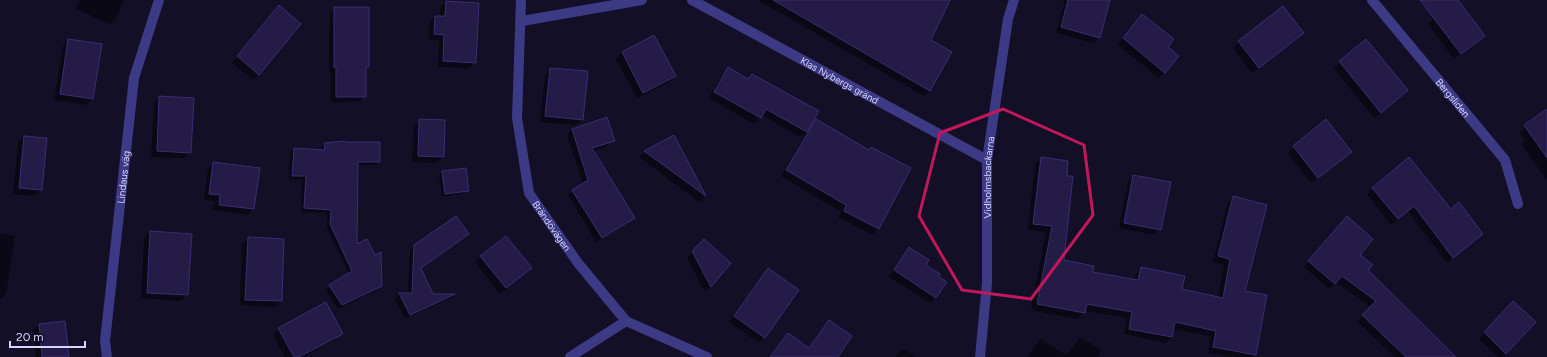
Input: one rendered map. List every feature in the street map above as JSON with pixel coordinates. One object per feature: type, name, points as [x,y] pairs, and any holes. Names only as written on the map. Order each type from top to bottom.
[{"type":"street","name":"Lindaus väg","points":[[107,357],[105,341],[107,320],[134,78],[159,0]]},
{"type":"street","name":"Brändövägen","points":[[521,0],[522,21],[517,118],[529,193],[578,263],[626,321],[707,357]]},
{"type":"street","points":[[522,21],[642,0]]},
{"type":"street","name":"Klas Nybergs gränd","points":[[692,0],[987,160]]},
{"type":"street","name":"Vidholmsbackarna","points":[[980,357],[987,283],[987,160],[1008,19],[1014,0]]},
{"type":"street","name":"Bergsliden","points":[[1372,0],[1506,160],[1518,204]]},
{"type":"street","points":[[570,357],[626,321]]},
{"type":"highlighted area","points":[[1003,109],[1084,145],[1093,215],[1031,299],[962,290],[919,216],[940,133]]},
{"type":"building","points":[[773,0],[950,0],[931,40],[952,52],[930,91]]},
{"type":"building","points":[[1068,0],[1110,0],[1100,38],[1061,27]]},
{"type":"building","points":[[1420,0],[1458,0],[1485,36],[1461,54]]},
{"type":"building","points":[[446,1],[479,3],[476,63],[443,61],[444,35],[434,34],[435,16],[445,16]]},
{"type":"building","points":[[279,5],[301,24],[259,75],[237,56]]},
{"type":"building","points":[[1283,6],[1304,33],[1259,68],[1238,41]]},
{"type":"building","points":[[334,7],[369,7],[369,67],[366,67],[366,97],[336,97],[336,67],[334,67]]},
{"type":"building","points":[[1142,14],[1174,39],[1168,47],[1179,56],[1165,73],[1123,38]]},
{"type":"building","points":[[654,35],[676,76],[643,93],[622,52]]},
{"type":"building","points":[[68,39],[102,44],[93,99],[60,94]]},
{"type":"building","points":[[1366,39],[1408,90],[1381,113],[1339,61]]},
{"type":"building","points":[[728,67],[748,79],[752,74],[819,111],[807,132],[766,109],[761,118],[714,92]]},
{"type":"building","points":[[550,68],[588,71],[583,120],[545,116]]},
{"type":"building","points":[[159,96],[194,98],[191,153],[157,151]]},
{"type":"building","points":[[1547,109],[1547,158],[1524,125]]},
{"type":"building","points":[[607,117],[615,141],[592,148],[635,218],[602,238],[572,190],[588,180],[572,129]]},
{"type":"building","points":[[419,119],[445,120],[444,157],[418,156]]},
{"type":"building","points":[[816,119],[869,150],[871,147],[911,168],[879,229],[844,211],[846,205],[786,170]]},
{"type":"building","points":[[1326,119],[1352,152],[1318,178],[1293,146]]},
{"type":"building","points":[[674,135],[706,196],[644,151]]},
{"type":"building","points":[[24,136],[47,138],[42,190],[19,188]]},
{"type":"building","points":[[345,141],[380,142],[380,162],[358,162],[357,244],[367,239],[375,255],[381,252],[382,286],[342,305],[329,285],[352,271],[330,224],[331,210],[304,208],[306,176],[292,176],[294,148],[325,150],[324,143]]},
{"type":"building","points":[[1041,157],[1068,161],[1067,176],[1073,176],[1064,260],[1094,266],[1093,272],[1138,280],[1141,267],[1185,276],[1182,289],[1223,298],[1230,259],[1218,256],[1233,196],[1267,205],[1245,291],[1267,295],[1256,355],[1213,347],[1216,331],[1175,322],[1172,337],[1129,329],[1132,312],[1087,304],[1085,313],[1037,304],[1052,226],[1033,224]]},
{"type":"building","points":[[1409,157],[1451,209],[1459,202],[1483,234],[1453,258],[1414,206],[1398,219],[1372,188]]},
{"type":"building","points":[[213,162],[260,168],[254,209],[219,205],[220,195],[209,194]]},
{"type":"building","points":[[466,168],[469,191],[445,194],[442,171]]},
{"type":"building","points":[[1133,175],[1171,182],[1161,230],[1124,223]]},
{"type":"building","points":[[456,216],[469,234],[421,268],[433,294],[455,294],[410,315],[399,293],[412,293],[414,245]]},
{"type":"building","points":[[1347,216],[1373,239],[1360,255],[1373,265],[1368,270],[1456,357],[1406,357],[1362,315],[1376,301],[1342,276],[1335,284],[1308,261]]},
{"type":"building","points":[[150,231],[192,234],[188,295],[147,293]]},
{"type":"building","points":[[506,236],[532,268],[506,288],[480,256]]},
{"type":"building","points":[[248,237],[284,239],[282,301],[245,300]]},
{"type":"building","points":[[704,239],[731,263],[711,287],[692,251]]},
{"type":"building","points":[[909,247],[929,260],[926,265],[940,274],[939,277],[947,282],[936,298],[894,270]]},
{"type":"building","points":[[768,268],[799,290],[765,338],[734,316]]},
{"type":"building","points":[[1513,301],[1536,322],[1506,354],[1484,332]]},
{"type":"building","points":[[326,302],[343,334],[299,357],[294,357],[278,328]]},
{"type":"building","points":[[829,320],[852,336],[838,357],[770,357],[788,333],[809,348]]},
{"type":"building","points":[[65,321],[69,357],[42,357],[39,324]]}]
